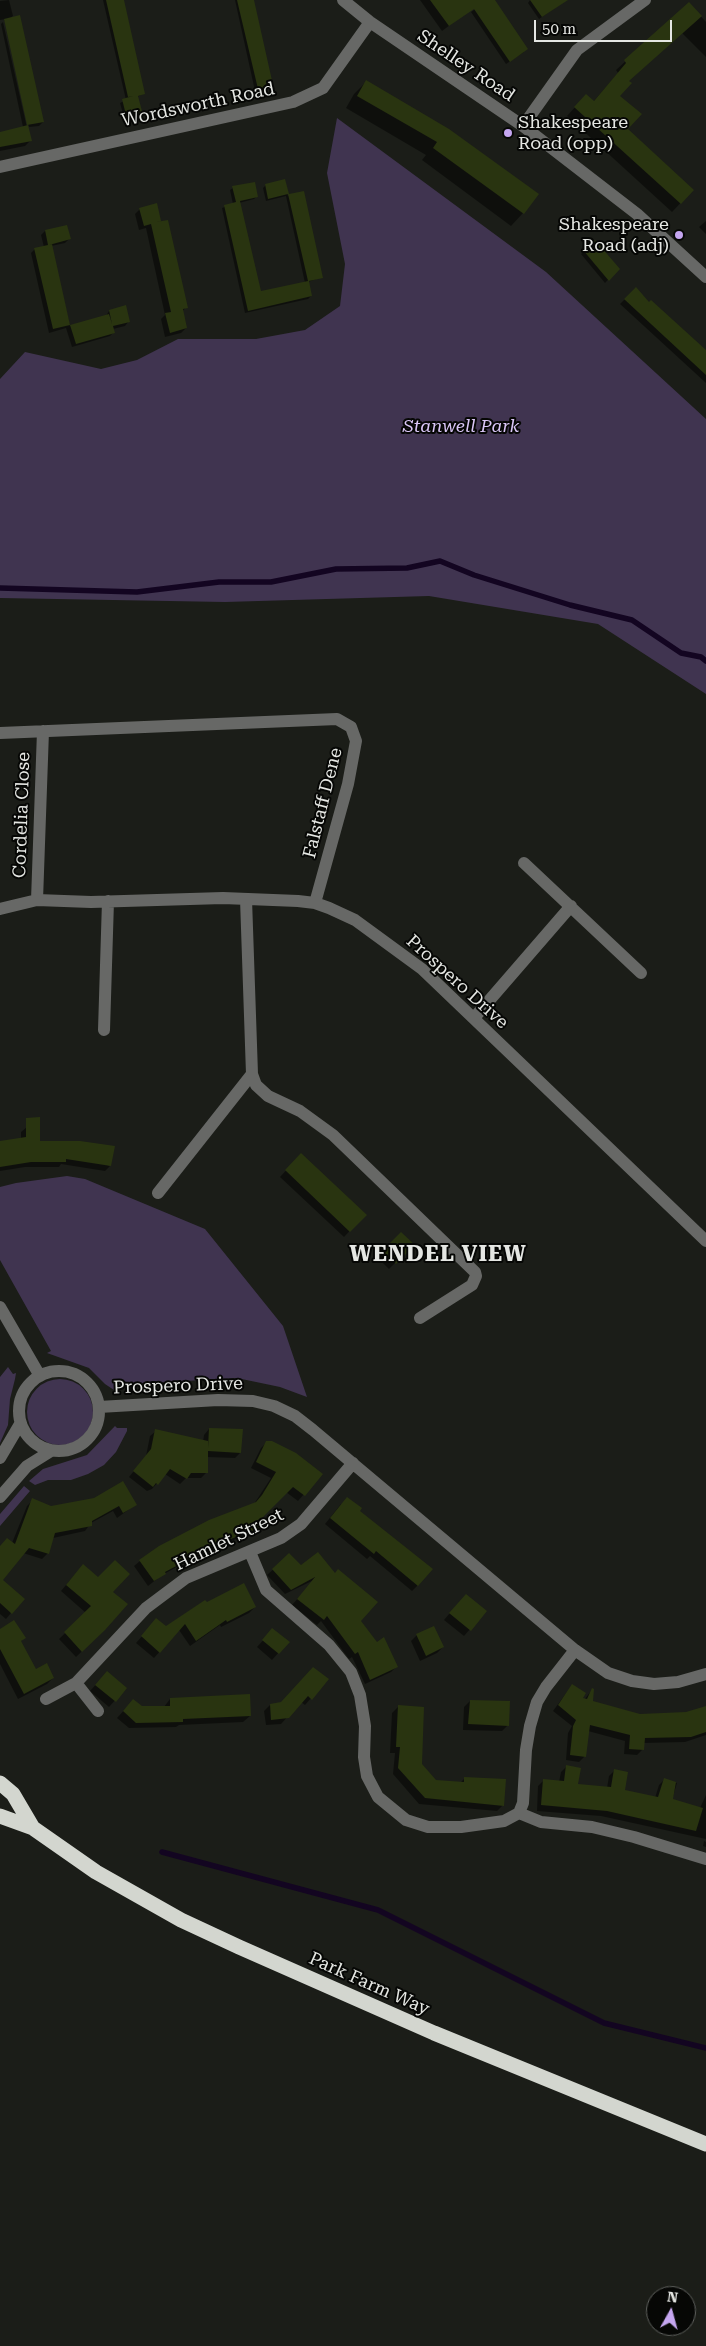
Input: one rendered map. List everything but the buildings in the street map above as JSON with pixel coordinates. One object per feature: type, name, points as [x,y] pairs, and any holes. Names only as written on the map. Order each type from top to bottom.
[{"type":"highway","name":"Park Farm Way","points":[[0,1783],[13,1794],[33,1828]]},
{"type":"highway","name":"Park Farm Way","points":[[0,1816],[33,1828],[96,1872],[181,1920],[434,2032],[706,2144]]},
{"type":"street","name":"Shelley Road","points":[[343,0],[370,22],[524,126],[637,214],[706,278]]},
{"type":"street","points":[[524,126],[577,50],[642,1]]},
{"type":"street","name":"Wordsworth Road","points":[[0,167],[293,102],[323,88],[370,22]]},
{"type":"street","name":"Falstaff Dene","points":[[43,731],[337,719],[351,727],[356,741],[348,784],[315,903]]},
{"type":"street","points":[[0,733],[43,731]]},
{"type":"street","name":"Cordelia Close","points":[[36,900],[43,731]]},
{"type":"street","points":[[524,863],[641,973]]},
{"type":"street","points":[[246,898],[252,1074],[256,1085],[268,1096],[300,1111],[333,1135],[475,1272],[476,1276],[472,1285],[420,1318]]},
{"type":"street","name":"Prospero Drive","points":[[0,909],[36,900],[108,901],[246,898],[315,903],[355,920],[422,969],[706,1241]]},
{"type":"street","points":[[104,1030],[108,901]]},
{"type":"street","points":[[474,1018],[571,906]]},
{"type":"street","points":[[158,1193],[252,1074]]},
{"type":"street","points":[[0,1307],[40,1376]]},
{"type":"street","points":[[59,1371],[77,1376],[92,1388],[98,1407],[95,1428],[86,1441],[72,1449],[51,1451],[38,1446],[27,1436],[20,1424],[18,1415],[21,1396],[32,1381],[40,1376],[59,1371]]},
{"type":"street","name":"Prospero Drive","points":[[98,1407],[218,1400],[253,1401],[274,1406],[295,1416],[575,1650],[608,1673],[632,1681],[654,1684],[678,1682],[706,1674]]},
{"type":"street","points":[[0,1458],[20,1424]]},
{"type":"street","points":[[0,1497],[27,1466],[51,1451]]},
{"type":"street","name":"Hamlet Street","points":[[46,1699],[76,1682],[146,1608],[186,1578],[281,1538],[301,1524],[353,1463]]},
{"type":"street","points":[[250,1552],[266,1590],[329,1645],[351,1672],[360,1695],[365,1726],[364,1757],[366,1776],[378,1798],[406,1820],[428,1827],[461,1827],[504,1821],[520,1813],[523,1803],[528,1734],[537,1702],[546,1686],[575,1650]]},
{"type":"street","points":[[76,1682],[98,1711]]},
{"type":"street","points":[[520,1813],[541,1822],[592,1826],[706,1860]]},
{"type":"green space","name":"Stanwell Park","points":[[337,118],[546,272],[706,419],[706,694],[598,624],[429,596],[225,602],[0,598],[0,379],[25,352],[101,369],[137,360],[178,339],[256,339],[305,330],[340,306],[345,264],[327,173]]},
{"type":"green space","points":[[67,1176],[85,1179],[205,1229],[283,1326],[307,1397],[280,1387],[237,1378],[115,1385],[114,1390],[89,1368],[47,1353],[51,1351],[0,1260],[0,1187]]},
{"type":"green space","points":[[8,1367],[13,1374],[16,1373],[10,1399],[8,1425],[0,1443],[0,1377]]},
{"type":"green space","points":[[60,1379],[72,1382],[83,1389],[90,1400],[93,1412],[90,1424],[83,1435],[72,1442],[60,1445],[48,1442],[37,1435],[30,1424],[27,1412],[30,1400],[37,1389],[48,1382]]},
{"type":"green space","points":[[115,1426],[117,1428],[127,1428],[127,1431],[116,1452],[104,1465],[88,1474],[71,1480],[48,1480],[35,1485],[29,1481],[43,1469],[87,1455]]},
{"type":"green space","points":[[24,1486],[30,1491],[0,1526],[0,1514]]},
{"type":"waterway","points":[[0,588],[137,592],[219,582],[271,582],[336,569],[407,568],[440,561],[474,575],[570,605],[632,620],[681,653],[701,657],[706,661]]},
{"type":"waterway","points":[[162,1852],[378,1910],[604,2023],[706,2048]]},
{"type":"place","name":"Shakespeare Road (opp)","points":[[508,133]]},
{"type":"place","name":"Shakespeare Road (adj)","points":[[679,235]]},
{"type":"district","name":"WENDEL VIEW","points":[[438,1255]]}]
